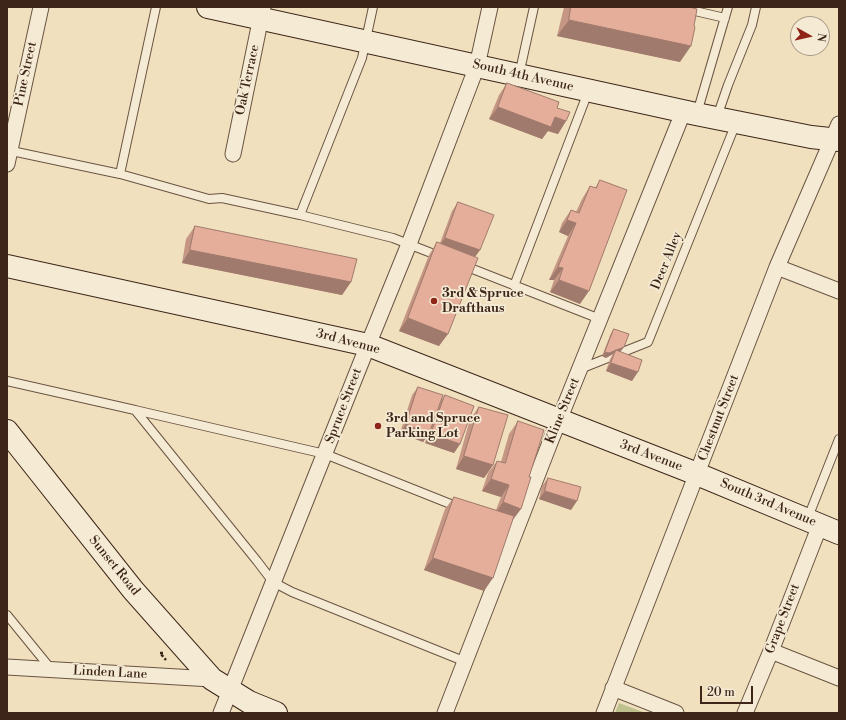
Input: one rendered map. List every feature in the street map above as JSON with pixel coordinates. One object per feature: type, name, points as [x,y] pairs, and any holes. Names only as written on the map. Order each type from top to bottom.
[{"type":"street","name":"Pine Street","points":[[8,155],[41,7]]},
{"type":"street","name":"South 4th Avenue","points":[[208,7],[262,13],[366,42],[811,137],[837,135]]},
{"type":"street","name":"Spruce Street","points":[[221,713],[221,685],[273,582],[409,244],[477,66],[490,7]]},
{"type":"street","name":"Oak Terrace","points":[[233,154],[262,13]]},
{"type":"street","name":"Kline Street","points":[[445,713],[466,662],[513,528],[560,421],[600,319],[708,116]]},
{"type":"street","name":"Chestnut Street","points":[[604,713],[777,267],[837,135]]},
{"type":"street","name":"3rd Avenue","points":[[7,266],[368,345],[697,474]]},
{"type":"street","points":[[777,267],[839,291]]},
{"type":"street","name":"Sunset Road","points":[[7,431],[133,590],[221,685],[249,702],[276,713]]},
{"type":"street","name":"South 3rd Avenue","points":[[697,474],[822,526]]},
{"type":"street","name":"Grape Street","points":[[745,713],[822,526]]},
{"type":"street","points":[[771,651],[839,678]]},
{"type":"street","name":"Linden Lane","points":[[7,667],[51,669],[221,685]]},
{"type":"street","points":[[613,688],[676,713]]},
{"type":"lane","points":[[120,174],[156,7]]},
{"type":"lane","points":[[300,215],[362,58],[373,7]]},
{"type":"lane","points":[[519,75],[534,7]]},
{"type":"lane","points":[[683,7],[682,8],[725,18]]},
{"type":"lane","points":[[708,116],[728,7]]},
{"type":"lane","name":"Deer Alley","points":[[580,370],[648,342],[708,116],[728,85],[752,25],[756,7]]},
{"type":"lane","points":[[514,286],[589,90]]},
{"type":"lane","points":[[8,155],[120,174],[209,199],[222,198],[300,215],[393,238],[600,319]]},
{"type":"lane","points":[[7,381],[325,454],[466,510]]},
{"type":"lane","points":[[135,410],[273,582],[292,592],[466,662]]},
{"type":"lane","points":[[822,526],[839,439]]},
{"type":"lane","points":[[7,615],[51,669]]},
{"type":"green space","points":[[619,703],[646,713],[615,713]]},
{"type":"building","points":[[571,7],[689,7],[697,9],[691,46],[569,20]]},
{"type":"building","points":[[507,83],[559,102],[557,108],[570,112],[566,121],[555,117],[551,127],[498,107]]},
{"type":"building","points":[[600,180],[627,190],[589,291],[559,280],[563,268],[558,267],[576,223],[567,220],[571,210],[579,213],[590,186],[596,188]]},
{"type":"building","points":[[458,202],[494,215],[480,250],[445,238]]},
{"type":"building","points":[[195,226],[357,259],[351,282],[190,250]]},
{"type":"building","name":"3rd & Spruce Drafthaus","points":[[437,242],[478,258],[448,334],[408,318]]},
{"type":"building","points":[[614,329],[629,334],[624,347],[609,353],[605,352]]},
{"type":"building","points":[[616,350],[642,360],[638,372],[611,363]]},
{"type":"building","points":[[418,387],[443,395],[429,434],[406,424]]},
{"type":"building","points":[[445,395],[474,406],[460,444],[431,434]]},
{"type":"building","points":[[479,407],[508,415],[493,465],[464,456]]},
{"type":"building","points":[[518,421],[544,430],[529,477],[531,477],[521,509],[503,502],[509,485],[491,479],[497,461],[505,463]]},
{"type":"building","points":[[548,478],[581,487],[577,501],[545,491]]},
{"type":"building","points":[[454,497],[514,516],[493,578],[433,558]]},
{"type":"place","name":"3rd & Spruce Drafthaus","points":[[434,301]]},
{"type":"place","name":"3rd and Spruce Parking Lot","points":[[378,426]]}]
